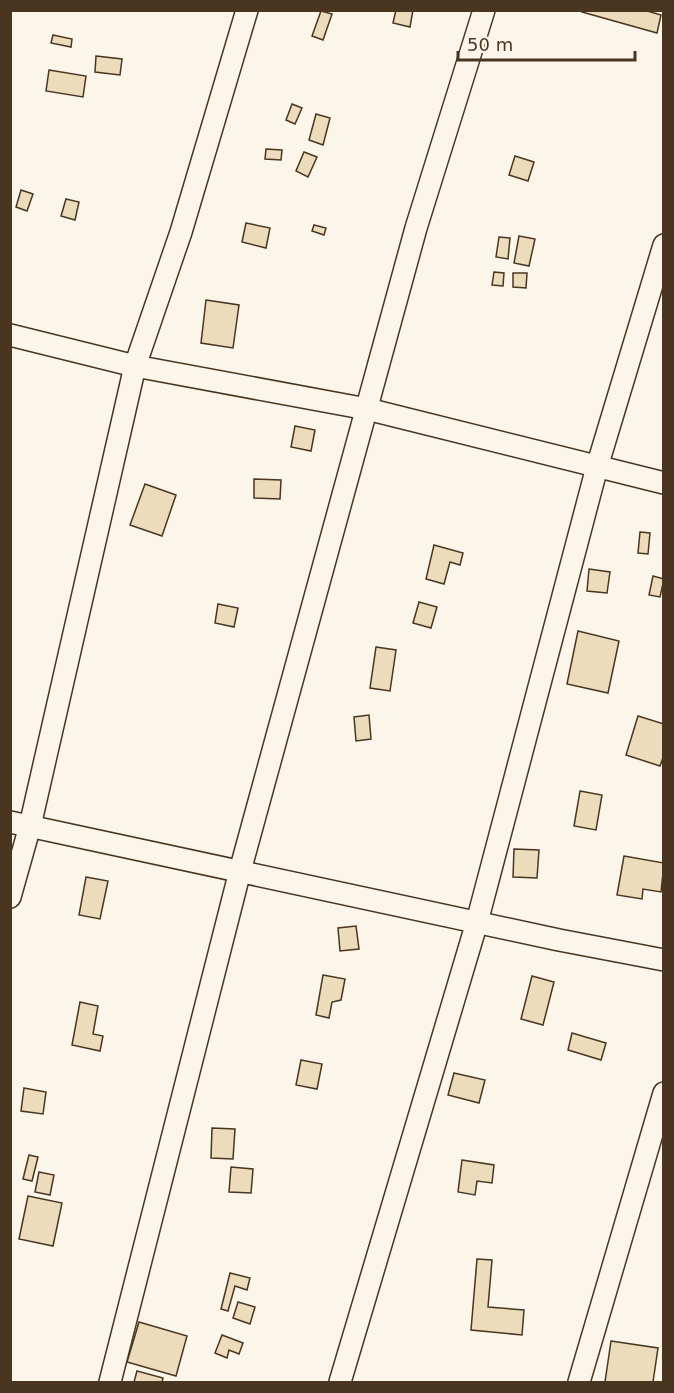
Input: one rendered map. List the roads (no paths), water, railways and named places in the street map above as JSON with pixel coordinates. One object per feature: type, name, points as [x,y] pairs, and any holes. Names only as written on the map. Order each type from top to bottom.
[{"type":"street","points":[[10,897],[20,824],[135,366],[181,231],[247,10]]},
{"type":"street","points":[[110,1383],[240,871],[416,228],[484,10]]},
{"type":"street","points":[[340,1383],[477,922],[597,467],[663,244]]},
{"type":"street","points":[[10,335],[135,366],[367,409],[663,483]]},
{"type":"street","points":[[20,824],[663,960]]},
{"type":"street","points":[[579,1383],[663,1093]]}]
